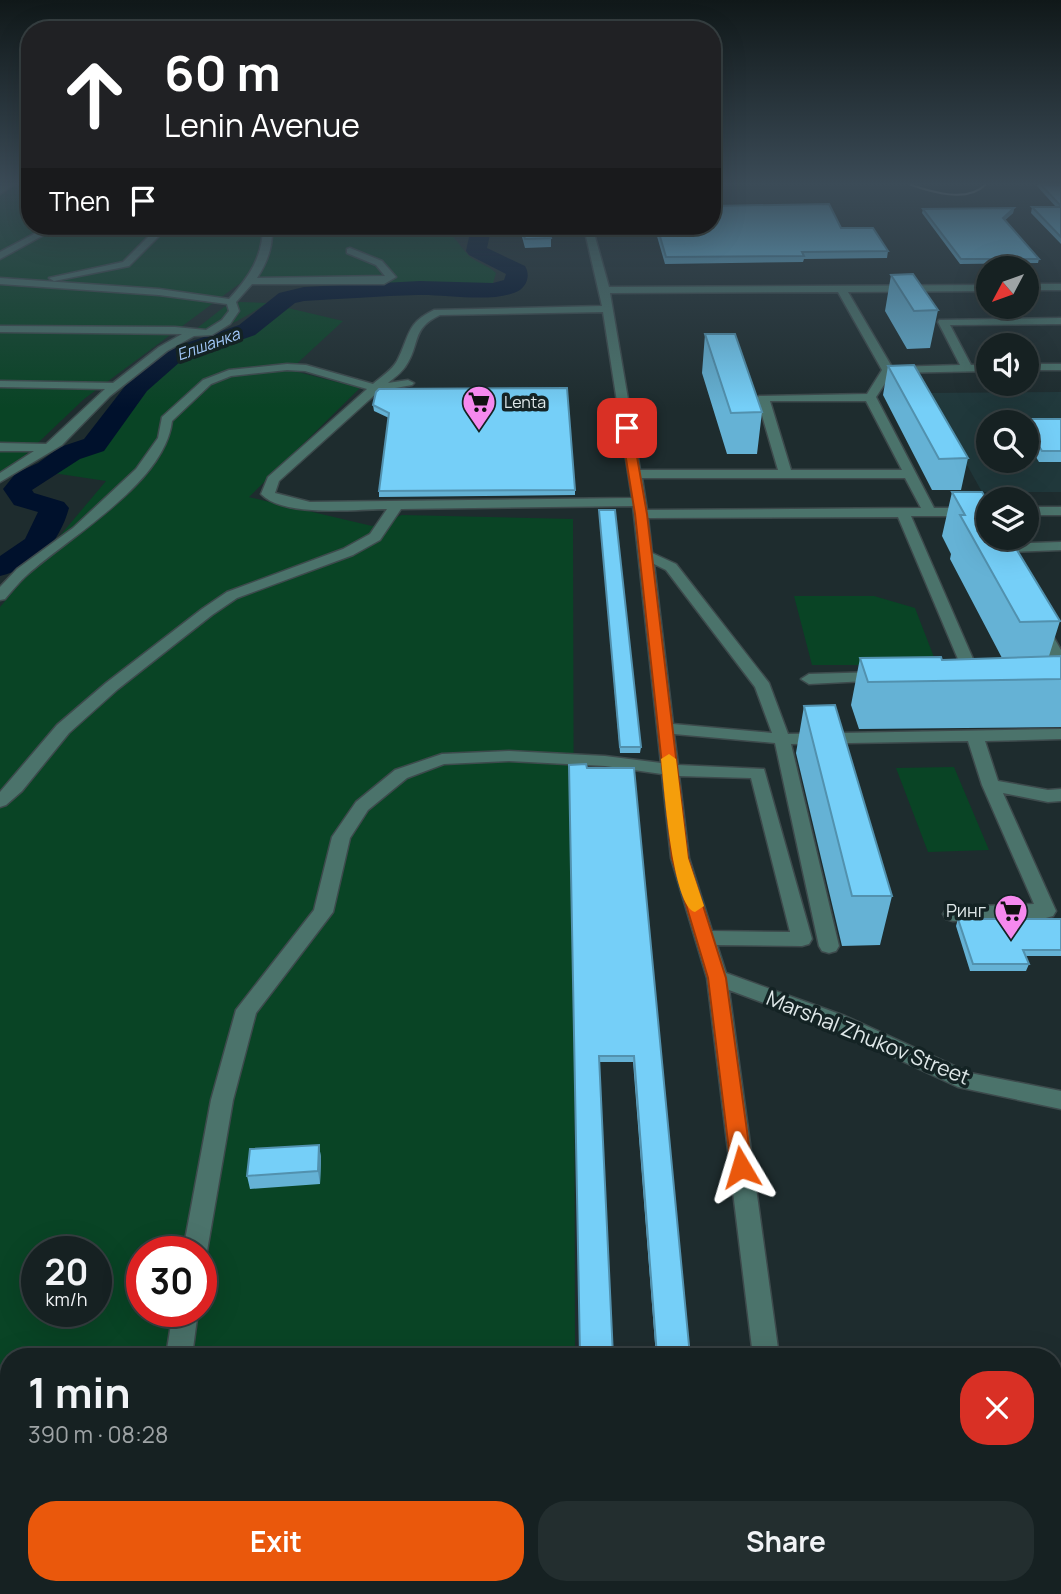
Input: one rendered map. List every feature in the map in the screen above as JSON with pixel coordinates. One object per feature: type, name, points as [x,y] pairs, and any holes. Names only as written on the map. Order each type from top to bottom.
[{"type":"street","points":[[30,283],[126,264],[131,259]]},
{"type":"street","points":[[231,302],[251,281],[264,259]]},
{"type":"street","points":[[251,281],[384,281],[391,276],[379,262],[372,259]]},
{"type":"street","points":[[597,259],[605,290],[640,508],[680,858],[717,978],[765,1348]]},
{"type":"street","points":[[0,281],[159,292],[231,302]]},
{"type":"street","points":[[1040,288],[1061,287]]},
{"type":"street","points":[[841,288],[888,370]]},
{"type":"street","points":[[605,290],[976,288]]},
{"type":"street","points":[[0,329],[175,330],[208,333],[226,322],[234,311],[231,302]]},
{"type":"street","points":[[608,309],[438,312],[425,318],[414,329],[401,365],[273,480],[268,494],[276,499],[310,506],[976,512]]},
{"type":"street","points":[[967,368],[943,322],[1061,321]]},
{"type":"street","points":[[0,478],[58,442],[116,386],[163,349],[192,333]]},
{"type":"street","points":[[1039,368],[1061,367]]},
{"type":"street","points":[[0,596],[22,572],[78,531],[141,472],[164,438],[166,420],[207,382],[229,373],[306,368],[375,388],[408,383]]},
{"type":"street","points":[[888,370],[976,368]]},
{"type":"street","points":[[870,397],[888,370]]},
{"type":"street","points":[[0,384],[116,386]]},
{"type":"street","points":[[870,397],[930,513]]},
{"type":"street","points":[[786,475],[763,398],[870,397]]},
{"type":"street","points":[[0,447],[49,448]]},
{"type":"street","points":[[634,474],[910,474]]},
{"type":"street","points":[[0,801],[16,787],[63,729],[112,686],[155,656],[207,612],[232,595],[348,552],[375,537],[396,506]]},
{"type":"street","points":[[1039,512],[1061,511]]},
{"type":"street","points":[[903,513],[972,675],[945,676]]},
{"type":"street","points":[[1012,571],[999,548],[1061,546]]},
{"type":"street","points":[[645,555],[671,568],[763,686],[782,739],[830,946]]},
{"type":"street","points":[[1036,618],[1061,664]]},
{"type":"street","points":[[809,678],[891,677]]},
{"type":"street","points":[[665,728],[782,739],[1061,734]]},
{"type":"street","points":[[953,914],[1046,911],[991,785],[975,737]]},
{"type":"street","points":[[198,1236],[222,1100],[246,1010],[323,912],[341,837],[362,806],[401,774],[442,759],[509,756],[605,761],[670,770],[758,774],[802,939],[705,938]]},
{"type":"street","points":[[991,785],[1048,796],[1061,795]]},
{"type":"street","name":"Marshal Zhukov Street","points":[[717,978],[838,1022],[966,1082],[1061,1101]]},
{"type":"street","points":[[180,1348],[183,1327]]},
{"type":"shaded area","points":[[1039,392],[1061,392],[1061,492],[1039,492],[1039,487],[979,487],[927,393],[1039,396]]},
{"type":"green space","points":[[0,259],[475,259],[496,273],[493,283],[239,284],[84,399],[0,479]]},
{"type":"green space","points":[[240,302],[267,303],[224,326],[196,329],[224,307]]},
{"type":"green space","points":[[288,308],[343,321],[290,370],[360,388],[249,497],[372,526],[402,515],[573,519],[575,1348],[0,1348],[0,607],[106,481],[53,473],[187,352],[228,344]]},
{"type":"green space","points":[[794,596],[874,596],[915,608],[937,665],[812,665]]},
{"type":"green space","points":[[954,767],[989,850],[928,852],[896,768]]},
{"type":"building","points":[[913,274],[938,310],[914,311],[891,275]]},
{"type":"building","points":[[705,334],[735,334],[762,412],[731,413]]},
{"type":"building","points":[[914,365],[968,458],[939,459],[888,366]]},
{"type":"building","name":"Lenta","points":[[567,388],[575,490],[379,491],[389,413],[373,405],[379,389]]},
{"type":"building","points":[[1039,419],[1061,419],[1061,451],[1042,451],[1039,446]]},
{"type":"building","points":[[952,492],[976,492],[976,544],[960,515],[965,515]]},
{"type":"building","points":[[599,510],[615,510],[641,747],[620,747]]},
{"type":"building","points":[[980,550],[1017,550],[1060,621],[1020,622]]},
{"type":"building","points":[[1061,656],[1061,679],[868,682],[860,658],[941,657],[942,660]]},
{"type":"building","points":[[835,705],[892,896],[852,896],[804,706]]},
{"type":"building","points":[[586,764],[587,768],[634,768],[689,1348],[656,1348],[634,1056],[599,1056],[613,1348],[580,1348],[569,765]]},
{"type":"building","name":"Ринг","points":[[958,919],[1061,919],[1061,950],[1023,950],[1029,964],[973,964]]},
{"type":"building","points":[[319,1145],[318,1171],[247,1176],[250,1149]]},
{"type":"waterway","name":"Елшанка","points":[[0,567],[20,558],[36,546],[47,530],[54,508],[24,499],[17,489],[26,479],[48,469],[70,453],[94,445],[138,386],[172,356],[247,330],[287,298],[304,294],[420,288],[493,290],[512,285],[517,279],[517,271],[493,259]]},
{"type":"slow traffic","points":[[669,759],[680,858],[695,906]]},
{"type":"place","name":"Lenta","points":[[479,432]]},
{"type":"place","name":"Ринг","points":[[1011,941]]},
{"type":"route","points":[[627,428],[641,514],[680,858],[717,978],[741,1167]]}]
